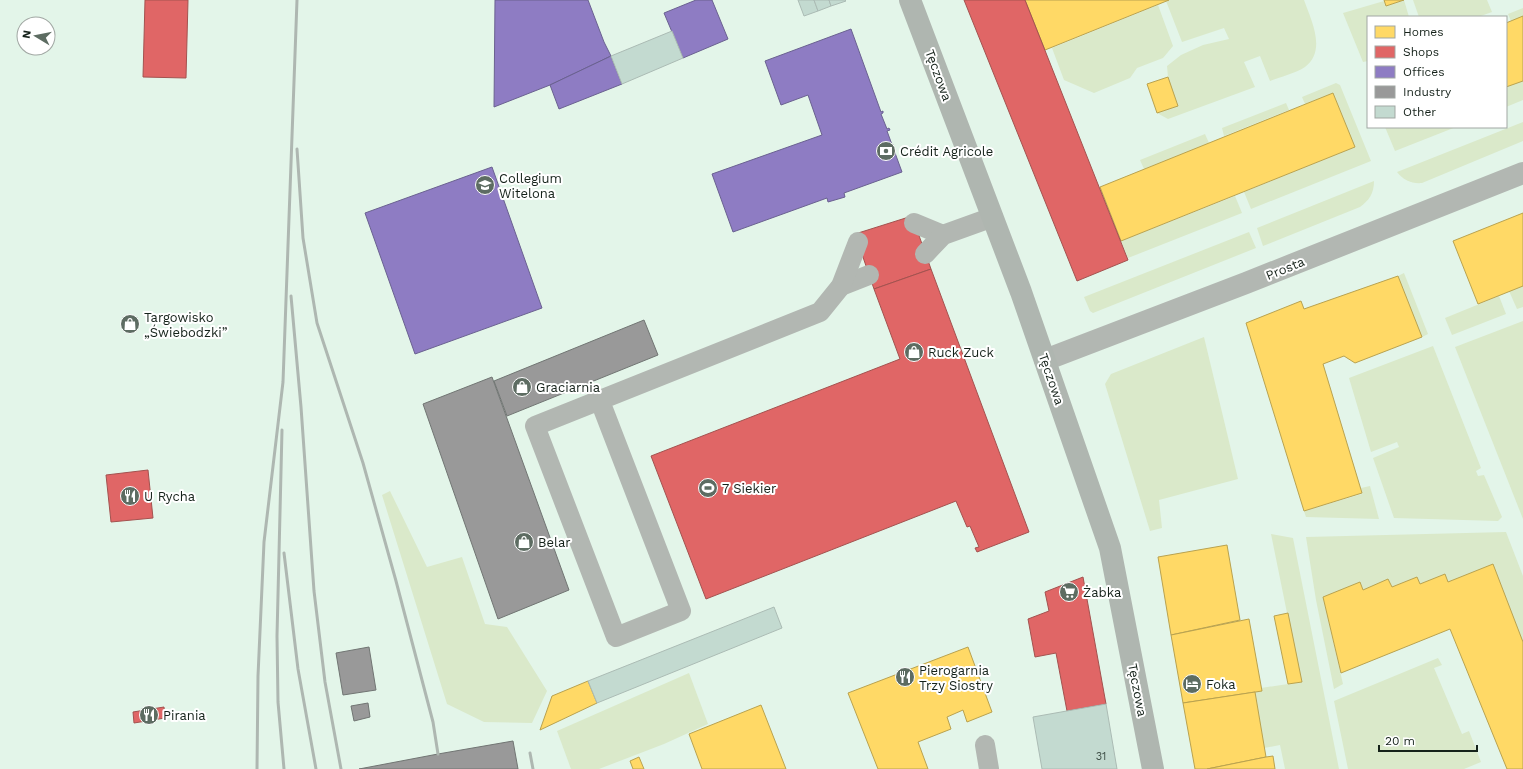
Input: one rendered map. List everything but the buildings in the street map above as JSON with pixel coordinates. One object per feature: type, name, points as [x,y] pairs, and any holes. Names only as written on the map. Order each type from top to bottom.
[{"type":"street","name":"Tęczowa","points":[[910,0],[993,217],[1045,360],[1110,548],[1153,769]]},
{"type":"street","name":"Prosta","points":[[1045,360],[1252,281],[1523,173]]},
{"type":"lane","points":[[925,254],[943,235],[993,217]]},
{"type":"lane","points":[[914,222],[943,235]]},
{"type":"lane","points":[[600,401],[681,611],[616,637],[535,426],[820,312],[841,286],[858,242]]},
{"type":"lane","points":[[841,286],[869,275]]},
{"type":"lane","points":[[984,744],[989,769]]},
{"type":"green space","points":[[1304,0],[1315,35],[1316,44],[1312,60],[1305,67],[1293,73],[1270,81],[1260,56],[1244,62],[1255,87],[1168,119],[1157,113],[1168,77],[1167,66],[1181,55],[1203,45],[1229,39],[1224,28],[1182,42],[1166,1]]},
{"type":"green space","points":[[1404,0],[1409,16],[1367,16],[1367,61],[1363,62],[1343,13],[1384,1],[1386,6]]},
{"type":"green space","points":[[1413,0],[1487,0],[1492,12],[1481,16],[1419,16]]},
{"type":"green space","points":[[1158,5],[1173,46],[1163,58],[1137,68],[1130,78],[1094,93],[1064,80],[1052,48]]},
{"type":"green space","points":[[1523,8],[1523,16],[1511,21],[1508,14]]},
{"type":"green space","points":[[1523,81],[1523,100],[1507,107],[1507,87]]},
{"type":"green space","points":[[1336,83],[1340,85],[1371,161],[1251,209],[1244,192],[1355,147],[1333,93],[1305,104],[1302,97]]},
{"type":"green space","points":[[1286,103],[1289,110],[1224,136],[1222,128]]},
{"type":"green space","points":[[1523,122],[1523,141],[1422,183],[1408,181],[1397,172]]},
{"type":"green space","points":[[1385,128],[1453,128],[1395,151]]},
{"type":"green space","points":[[1205,134],[1209,143],[1144,169],[1140,160]]},
{"type":"green space","points":[[1374,181],[1373,190],[1370,196],[1360,207],[1263,246],[1257,228]]},
{"type":"green space","points":[[1235,196],[1242,213],[1128,258],[1121,241]]},
{"type":"green space","points":[[1249,232],[1256,248],[1093,313],[1090,311],[1084,297]]},
{"type":"green space","points":[[1404,273],[1428,334],[1422,337],[1398,276]]},
{"type":"green space","points":[[1523,286],[1523,307],[1517,309],[1509,291]]},
{"type":"green space","points":[[1499,296],[1506,314],[1452,335],[1445,318]]},
{"type":"green space","points":[[1523,321],[1523,519],[1455,347]]},
{"type":"green space","points":[[1204,337],[1238,479],[1159,500],[1162,528],[1150,531],[1105,384],[1111,374]]},
{"type":"green space","points":[[1433,346],[1481,468],[1476,471],[1478,476],[1484,475],[1502,517],[1498,521],[1394,518],[1373,458],[1399,447],[1397,442],[1371,452],[1349,378]]},
{"type":"green space","points":[[1370,486],[1379,519],[1306,517],[1304,511],[1362,494],[1361,488]]},
{"type":"green space","points":[[390,491],[427,567],[462,557],[485,624],[507,627],[547,691],[532,723],[484,722],[447,704],[382,495]]},
{"type":"green space","points":[[1506,532],[1523,576],[1523,642],[1493,564],[1448,582],[1445,574],[1420,584],[1417,577],[1392,587],[1388,580],[1363,590],[1360,582],[1323,597],[1343,684],[1334,689],[1316,600],[1306,537]]},
{"type":"green space","points":[[1271,534],[1293,538],[1339,769],[1285,769],[1280,745],[1264,748],[1255,692],[1261,688],[1301,682]]},
{"type":"green space","points":[[1438,658],[1442,665],[1434,668],[1462,734],[1469,731],[1481,762],[1464,769],[1348,769],[1334,701]]},
{"type":"green space","points":[[689,673],[708,724],[664,744],[599,769],[571,769],[557,731]]},
{"type":"railway","points":[[257,769],[258,676],[264,542],[283,382],[297,0]]},
{"type":"railway","points":[[297,149],[303,238],[317,323],[363,463],[433,722],[438,754]]},
{"type":"railway","points":[[291,296],[301,407],[314,591],[325,682],[341,769]]},
{"type":"railway","points":[[282,430],[277,636],[278,702],[284,769]]},
{"type":"railway","points":[[284,553],[298,669],[316,769]]},
{"type":"railway","points":[[530,753],[533,769]]},
{"type":"place","name":"Crédit Agricole","points":[[886,151]]},
{"type":"place","name":"Collegium Witelona","points":[[485,185]]},
{"type":"place","name":"Targowisko „Świebodzki”","points":[[130,324]]},
{"type":"place","name":"Ruck Zuck","points":[[914,352]]},
{"type":"place","name":"Graciarnia","points":[[522,387]]},
{"type":"place","name":"7 Siekier","points":[[708,488]]},
{"type":"place","name":"U Rycha","points":[[130,496]]},
{"type":"place","name":"Belar","points":[[524,542]]},
{"type":"place","name":"Żabka","points":[[1069,592]]},
{"type":"place","name":"Pierogarnia Trzy Siostry","points":[[905,677]]},
{"type":"place","name":"Foka","points":[[1192,684]]},
{"type":"place","name":"Pirania","points":[[149,715]]}]
